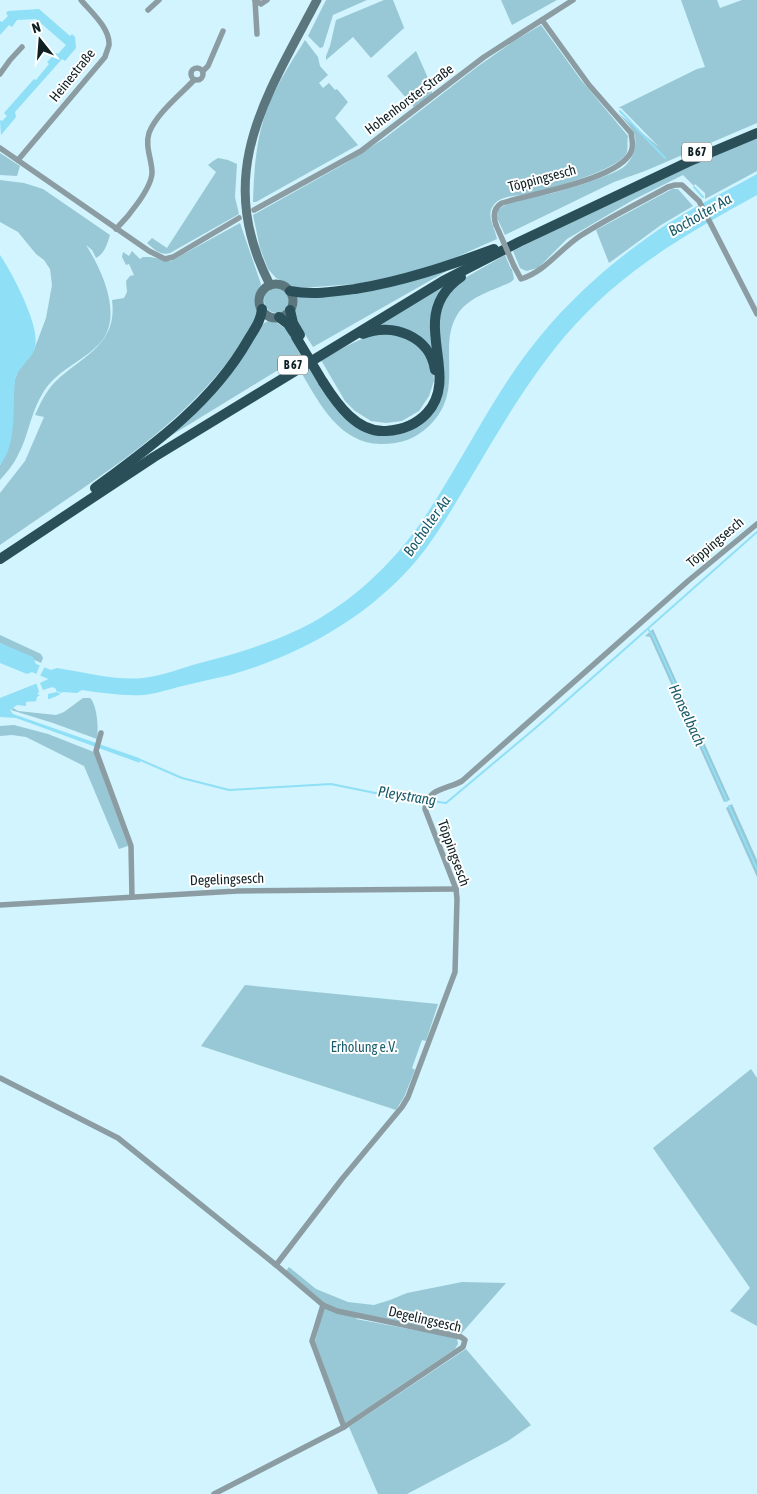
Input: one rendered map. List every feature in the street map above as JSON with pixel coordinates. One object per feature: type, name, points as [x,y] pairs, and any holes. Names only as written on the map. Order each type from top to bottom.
[{"type":"highway","name":"B 67","points":[[0,551],[270,378],[441,277],[604,194],[757,127]]},
{"type":"highway","name":"B 67","points":[[0,559],[154,457],[443,281],[518,242],[688,162],[757,133]]},
{"type":"highway","name":"B 67","points":[[279,317],[298,336],[333,398],[356,422],[368,428],[383,431],[410,426],[422,419],[434,404],[439,385],[435,322],[443,293],[467,273],[518,242]]},
{"type":"highway","name":"B 67","points":[[290,292],[330,292],[401,280],[422,275],[498,248]]},
{"type":"highway","name":"B 67","points":[[93,490],[162,438],[200,404],[240,354],[260,319],[262,309]]},
{"type":"highway","name":"B 67","points":[[290,310],[298,336]]},
{"type":"highway","name":"B 67","points":[[320,355],[370,331],[384,328],[410,335],[422,343],[433,361],[436,376],[435,392],[428,408],[404,424],[380,427],[370,424],[346,408],[325,381]]},
{"type":"main road","points":[[270,285],[261,268],[249,230],[245,192],[247,155],[261,110],[317,0]]},
{"type":"main road","points":[[279,284],[290,292],[293,301],[290,310],[279,317],[269,316],[262,309],[260,298],[265,288],[270,285],[279,284]]},
{"type":"street","name":"Heinestraße","points":[[18,160],[105,57],[109,46],[108,37],[100,22],[81,0]]},
{"type":"street","points":[[148,10],[159,0]]},
{"type":"street","points":[[255,0],[261,4],[267,0]]},
{"type":"street","points":[[255,0],[257,34]]},
{"type":"street","name":"Hohenhorster Straße","points":[[254,210],[361,151],[484,57],[573,0]]},
{"type":"street","name":"Töppingsesch","points":[[542,20],[589,85],[631,133],[633,143],[631,152],[620,164],[556,190],[502,202],[496,208],[494,212],[496,225],[521,279],[547,265],[581,236],[668,187],[682,185],[700,202],[757,314]]},
{"type":"street","points":[[116,229],[124,222],[151,182],[152,172],[147,145],[152,126],[194,80],[198,81],[202,78],[204,75],[203,71],[208,66],[222,31]]},
{"type":"street","points":[[0,74],[22,47]]},
{"type":"street","points":[[194,80],[191,77],[192,70],[198,68],[203,71]]},
{"type":"street","points":[[0,148],[116,229],[164,259],[172,257],[239,218]]},
{"type":"street","name":"Töppingsesch","points":[[276,1265],[342,1179],[402,1107],[408,1097],[455,972],[456,889],[425,809],[426,801],[430,794],[462,780],[757,524]]},
{"type":"street","points":[[101,733],[96,750],[130,846],[132,896]]},
{"type":"street","name":"Degelingsesch","points":[[0,905],[237,891],[456,889]]},
{"type":"street","name":"Degelingsesch","points":[[0,1078],[118,1138],[323,1304],[337,1311],[461,1337],[465,1340],[463,1347],[344,1427],[214,1494]]},
{"type":"street","points":[[323,1304],[312,1341],[344,1427]]},
{"type":"green space","points":[[326,0],[367,0],[333,15],[323,47],[320,48],[308,36]]},
{"type":"green space","points":[[384,0],[393,0],[405,30],[404,28],[371,58],[353,37],[326,60],[336,20]]},
{"type":"green space","points":[[501,0],[557,0],[512,25]]},
{"type":"green space","points":[[681,0],[717,0],[720,8],[742,0],[757,0],[757,123],[645,171],[614,182],[505,235],[497,218],[498,210],[503,206],[515,201],[549,194],[588,182],[619,170],[628,163],[634,151],[635,138],[631,128],[618,113],[659,147],[621,108],[618,108],[697,69],[705,67]]},
{"type":"green space","points":[[541,25],[581,80],[628,136],[627,152],[622,159],[598,172],[566,184],[509,197],[496,202],[490,214],[497,239],[443,263],[404,274],[356,284],[301,288],[294,287],[276,278],[268,269],[260,248],[253,215],[346,163],[385,138],[477,67]]},
{"type":"green space","points":[[305,40],[318,57],[320,66],[328,75],[319,83],[323,88],[329,83],[348,102],[335,118],[358,145],[253,202],[256,153],[261,128],[277,88]]},
{"type":"green space","points":[[416,51],[431,85],[432,94],[414,107],[387,76]]},
{"type":"green space","points":[[757,137],[757,171],[705,199],[705,193],[695,184],[694,186],[683,175],[633,200],[567,239],[538,268],[526,271],[520,268],[513,251],[630,192]]},
{"type":"green space","points":[[0,153],[20,166],[17,176],[0,175]]},
{"type":"green space","points":[[218,158],[237,164],[235,197],[239,214],[170,253],[163,254],[157,251],[147,243],[152,238],[167,248],[216,172],[208,165]]},
{"type":"green space","points":[[0,180],[24,183],[43,189],[110,235],[104,251],[96,258],[92,250],[86,245],[105,282],[111,310],[105,336],[96,347],[55,378],[44,391],[39,399],[22,447],[10,468],[0,480],[0,465],[15,379],[18,371],[34,350],[46,318],[52,285],[50,269],[44,260],[36,254],[18,232],[0,222]]},
{"type":"green space","points":[[672,189],[678,189],[693,206],[661,225],[609,263],[596,230]]},
{"type":"green space","points":[[240,223],[261,284],[257,294],[257,317],[234,354],[206,387],[176,417],[142,445],[0,545],[0,493],[25,461],[44,417],[35,415],[46,393],[55,382],[104,339],[112,315],[112,300],[124,298],[127,292],[126,281],[130,276],[134,275],[129,264],[126,265],[122,257],[123,252],[129,256],[132,251],[140,259],[150,257],[171,261]]},
{"type":"green space","points":[[505,255],[512,269],[514,279],[483,294],[464,306],[452,325],[449,383],[446,398],[440,412],[429,426],[407,440],[381,444],[367,442],[354,437],[332,420],[301,372],[308,367],[343,415],[394,435],[414,428],[434,408],[437,330],[440,306],[456,283]]},
{"type":"green space","points":[[447,271],[313,347],[294,317],[297,296]]},
{"type":"green space","points":[[458,275],[439,296],[435,356],[412,333],[368,330]]},
{"type":"green space","points":[[277,287],[286,291],[290,300],[286,309],[277,313],[268,309],[264,300],[268,291]]},
{"type":"green space","points":[[275,321],[288,331],[301,356],[167,438],[241,359],[264,323]]},
{"type":"green space","points":[[390,331],[416,342],[433,368],[434,381],[429,396],[419,411],[402,421],[386,423],[371,421],[355,411],[345,401],[321,360],[363,339]]},
{"type":"green space","points":[[653,629],[730,800],[724,802],[650,637],[645,636]]},
{"type":"green space","points":[[0,635],[41,654],[43,658],[41,663],[0,643]]},
{"type":"green space","points":[[83,698],[90,698],[96,711],[98,724],[97,739],[11,710],[13,708],[18,711],[56,715],[64,712]]},
{"type":"green space","points":[[14,725],[48,734],[94,752],[128,846],[119,849],[84,766],[26,737],[0,736],[0,726]]},
{"type":"green space","points":[[732,804],[757,860],[757,877],[726,808]]},
{"type":"green space","name":"Erholung e.V.","points":[[245,985],[438,1004],[426,1041],[422,1040],[412,1068],[415,1070],[404,1097],[396,1110],[201,1046]]},
{"type":"green space","points":[[751,1069],[757,1078],[757,1326],[730,1311],[750,1288],[653,1148]]},
{"type":"green space","points":[[289,1267],[316,1289],[348,1302],[374,1305],[407,1293],[462,1282],[506,1283],[460,1335],[362,1314],[356,1319],[457,1338],[458,1344],[455,1349],[345,1423],[315,1342],[324,1307],[286,1271]]},
{"type":"green space","points":[[466,1349],[531,1425],[508,1441],[407,1494],[378,1494],[349,1427]]},
{"type":"water","points":[[39,9],[70,36],[72,34],[75,37],[76,48],[65,61],[62,59],[15,112],[16,117],[1,135],[0,120],[2,121],[7,116],[4,113],[34,79],[36,80],[49,64],[47,62],[66,45],[36,19],[17,20],[12,27],[9,25],[0,35],[0,21],[2,22],[8,16],[6,13],[8,11]]},
{"type":"water","name":"Bocholter Aa","points":[[757,174],[757,195],[654,256],[608,293],[565,336],[514,406],[431,542],[397,581],[377,600],[355,616],[332,632],[282,657],[230,675],[143,695],[120,695],[82,690],[77,693],[63,692],[41,701],[26,702],[26,706],[17,705],[10,710],[13,714],[139,758],[140,763],[16,718],[0,717],[0,698],[48,679],[32,672],[27,674],[0,663],[0,643],[33,657],[36,664],[51,670],[57,668],[133,679],[164,674],[269,642],[291,633],[330,612],[365,585],[411,536],[439,495],[525,355],[569,304],[613,264],[661,228]]},
{"type":"water","points":[[0,255],[31,316],[36,342],[34,351],[15,379],[12,435],[6,456],[0,465]]},
{"type":"pier","points":[[40,665],[45,666],[40,676],[48,679],[40,683],[43,690],[52,687],[62,693],[48,694],[48,701],[41,703],[36,701],[40,695],[37,694],[39,692],[36,682],[42,679],[35,677]]},
{"type":"waterway","points":[[620,111],[665,158]]},
{"type":"waterway","name":"Bocholter Aa","points":[[694,187],[703,197]]},
{"type":"waterway","name":"Pleystrang","points":[[138,759],[182,778],[229,790],[331,784],[385,795],[446,803],[539,725],[757,532]]},
{"type":"waterway","name":"Honselbach","points":[[648,629],[653,636],[727,801]]},
{"type":"waterway","name":"Honselbach","points":[[729,806],[757,869]]}]
